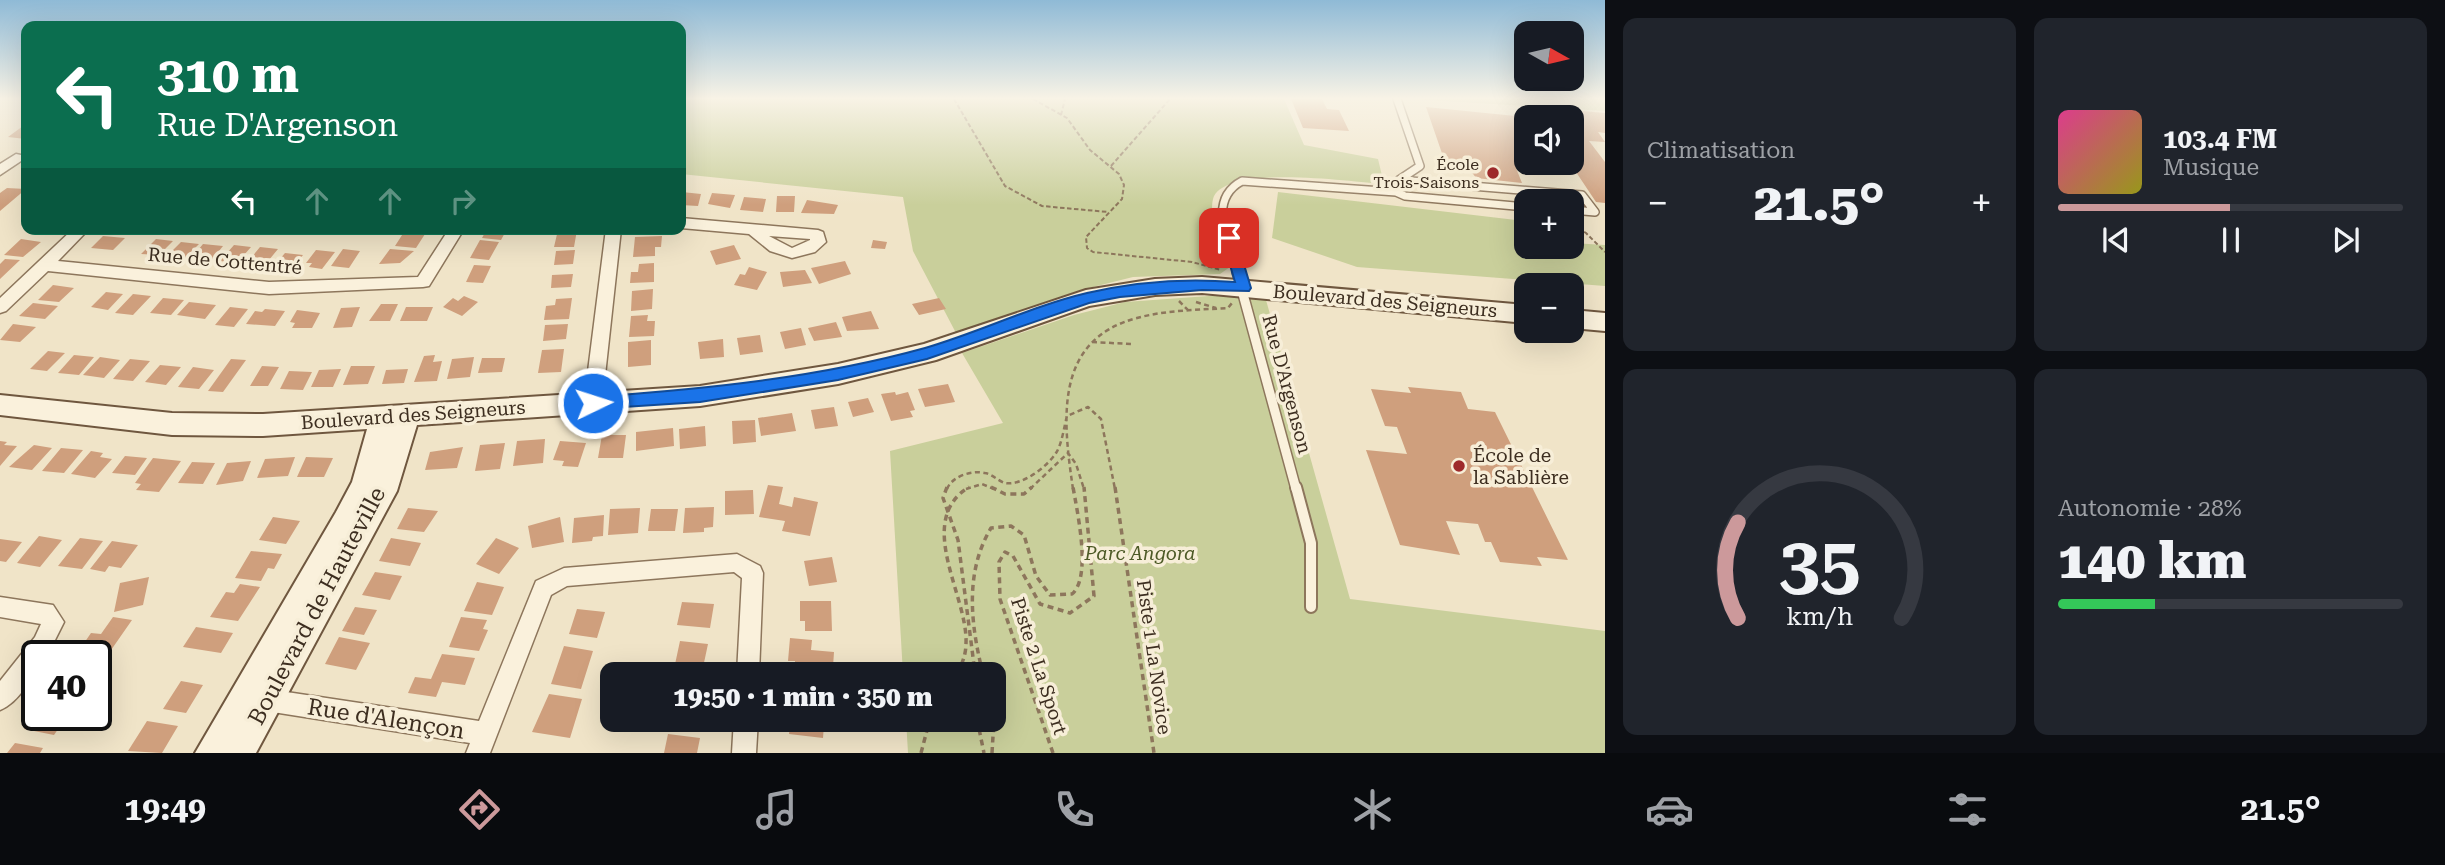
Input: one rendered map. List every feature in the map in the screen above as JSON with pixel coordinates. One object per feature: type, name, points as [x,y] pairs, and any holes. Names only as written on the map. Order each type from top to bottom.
[{"type":"street","points":[[0,156],[16,158],[0,171]]},
{"type":"street","points":[[686,223],[753,229]]},
{"type":"street","points":[[0,307],[76,235]]},
{"type":"street","name":"Rue de Cottentré","points":[[44,265],[269,288],[423,282],[453,235]]},
{"type":"street","points":[[593,403],[613,235]]},
{"type":"street","name":"Boulevard des Seigneurs","points":[[0,404],[172,424],[262,425],[700,396],[838,374],[927,353],[1087,298],[1120,292],[1202,285],[1514,313]]},
{"type":"street","points":[[1584,320],[1605,322]]},
{"type":"street","name":"Boulevard de Hauteville","points":[[236,753],[257,699],[366,483],[395,417]]},
{"type":"street","points":[[482,743],[543,589],[564,577],[737,563],[753,573],[749,662]]},
{"type":"street","points":[[0,607],[45,612],[52,622],[43,644],[0,699]]},
{"type":"street","name":"Boulevard de Hauteville","points":[[213,753],[257,699]]},
{"type":"street","name":"Rue d'Alençon","points":[[257,699],[482,743]]},
{"type":"street","points":[[744,753],[745,732]]},
{"type":"lane","points":[[1409,134],[1420,166],[1399,180],[1396,192],[1405,196],[1514,205]]},
{"type":"lane","points":[[1399,180],[1514,189]]},
{"type":"lane","name":"Rue D'Argenson","points":[[1311,607],[1311,543],[1244,288],[1221,213],[1223,197],[1228,188],[1242,181],[1396,192]]},
{"type":"lane","points":[[1584,198],[1595,212],[1584,211]]},
{"type":"path","points":[[975,134],[1005,186],[1042,206],[1108,212]]},
{"type":"path","points":[[981,662],[973,616],[973,592],[984,537],[991,528],[1011,526],[1024,534],[1036,576],[1050,595],[1065,597],[1080,585],[1080,547],[1068,453],[1067,416],[1071,379],[1091,342],[1108,329],[1130,320],[1228,308],[1244,288],[1221,269],[1201,264],[1093,252],[1084,243],[1086,237],[1122,198],[1124,185],[1111,166],[1090,150],[1076,134]]},
{"type":"path","points":[[1111,166],[1139,134]]},
{"type":"path","points":[[1433,175],[1443,157]]},
{"type":"path","points":[[1584,232],[1605,252]]},
{"type":"path","points":[[1179,301],[1206,304],[1219,309]]},
{"type":"path","points":[[1091,342],[1131,344]]},
{"type":"path","name":"Piste 1 La Novice","points":[[1067,416],[1088,407],[1101,419],[1119,509],[1154,753]]},
{"type":"path","points":[[974,662],[958,540],[950,511],[943,498],[949,483],[964,474],[985,473],[1005,483],[1019,481],[1033,474],[1056,453],[1067,416]]},
{"type":"path","points":[[964,662],[966,642],[961,603],[943,538],[950,511],[966,486],[983,483],[1004,493],[1024,494],[1068,453]]},
{"type":"path","name":"Piste 2 La Sport","points":[[1053,753],[1000,599],[999,562],[1005,552],[1013,556],[1040,604],[1070,613],[1094,596],[1086,503],[1078,461],[1068,453]]},
{"type":"path","points":[[921,753],[927,732]]},
{"type":"path","points":[[980,732],[984,753]]},
{"type":"path","points":[[992,753],[993,732]]},
{"type":"green space","points":[[686,134],[1299,134],[1304,145],[1378,159],[1384,184],[1290,177],[1239,181],[1222,188],[1213,199],[1215,224],[1230,267],[1220,274],[1133,277],[1081,290],[956,333],[913,251],[903,197],[686,175]]},
{"type":"green space","points":[[1278,192],[1514,220],[1514,259],[1584,259],[1584,244],[1605,245],[1605,286],[1584,284],[1584,273],[1514,273],[1514,279],[1357,267],[1272,238]]},
{"type":"green space","name":"Parc Angora","points":[[1223,295],[1266,300],[1350,599],[1605,631],[1605,753],[908,753],[907,732],[1006,732],[1006,662],[902,662],[890,451],[1003,423],[962,353],[1074,315],[1125,302]]},
{"type":"building","points":[[12,134],[21,134],[21,138],[8,137]]},
{"type":"building","points":[[1435,134],[1514,134],[1514,175],[1519,175],[1522,183],[1476,178],[1466,164],[1445,162]]},
{"type":"building","points":[[1584,134],[1599,134],[1605,142],[1589,141],[1605,162],[1605,203],[1596,202],[1578,175],[1584,175]]},
{"type":"building","points":[[7,188],[21,189],[21,193],[0,211],[0,193]]},
{"type":"building","points":[[686,192],[701,194],[698,206],[686,205]]},
{"type":"building","points":[[712,193],[735,195],[730,208],[708,204]]},
{"type":"building","points":[[777,196],[795,196],[794,212],[776,212]]},
{"type":"building","points":[[744,197],[766,199],[763,212],[740,210]]},
{"type":"building","points":[[807,200],[838,205],[834,214],[801,213]]},
{"type":"building","points":[[402,235],[424,235],[416,248],[395,246]]},
{"type":"building","points":[[484,235],[504,235],[501,240],[482,238]]},
{"type":"building","points":[[557,235],[576,235],[574,247],[554,247]]},
{"type":"building","points":[[103,236],[125,238],[113,250],[91,248]]},
{"type":"building","points":[[662,236],[661,247],[655,247],[655,256],[633,257],[635,237]]},
{"type":"building","points":[[21,239],[41,242],[23,257],[4,255]]},
{"type":"building","points":[[156,239],[173,241],[159,255],[141,254]]},
{"type":"building","points":[[480,240],[499,242],[489,260],[470,258]]},
{"type":"building","points":[[873,240],[887,242],[885,249],[871,248]]},
{"type":"building","points":[[181,242],[199,244],[184,259],[172,257],[175,254],[169,254]]},
{"type":"building","points":[[203,244],[223,246],[211,261],[202,260],[205,256],[194,255]]},
{"type":"building","points":[[234,245],[251,247],[237,263],[220,261]]},
{"type":"building","points":[[734,245],[741,259],[716,265],[710,251]]},
{"type":"building","points":[[260,247],[278,249],[264,266],[252,265],[257,258],[251,258]]},
{"type":"building","points":[[343,249],[360,251],[349,268],[331,266]]},
{"type":"building","points":[[390,249],[414,251],[400,263],[379,264]]},
{"type":"building","points":[[316,250],[335,252],[322,269],[309,267],[312,263],[306,263]]},
{"type":"building","points":[[575,250],[573,264],[554,265],[556,251]]},
{"type":"building","points":[[285,253],[303,255],[292,268],[274,266]]},
{"type":"building","points":[[5,259],[20,260],[0,279],[0,264]]},
{"type":"building","points":[[845,261],[851,274],[819,284],[811,268]]},
{"type":"building","points":[[654,263],[654,282],[630,283],[631,272],[638,272],[639,264]]},
{"type":"building","points":[[474,265],[491,266],[483,283],[466,282]]},
{"type":"building","points":[[749,267],[767,272],[757,290],[734,285],[740,274],[745,275]]},
{"type":"building","points":[[805,270],[812,283],[783,287],[780,272]]},
{"type":"building","points":[[573,274],[571,287],[551,288],[552,275]]},
{"type":"building","points":[[53,285],[74,288],[59,302],[38,300]]},
{"type":"building","points":[[653,289],[652,309],[631,311],[632,291]]},
{"type":"building","points":[[106,292],[123,294],[108,310],[91,307]]},
{"type":"building","points":[[133,294],[151,296],[133,315],[115,313]]},
{"type":"building","points":[[464,296],[478,302],[462,316],[443,307],[453,298],[458,301]]},
{"type":"building","points":[[163,298],[184,300],[171,315],[150,313]]},
{"type":"building","points":[[572,298],[569,319],[544,320],[546,306],[555,305],[556,299]]},
{"type":"building","points":[[939,298],[946,309],[919,315],[912,304]]},
{"type":"building","points":[[189,302],[216,305],[205,319],[177,315]]},
{"type":"building","points":[[33,303],[58,306],[45,319],[19,316]]},
{"type":"building","points":[[381,304],[398,304],[390,321],[369,321]]},
{"type":"building","points":[[230,307],[248,309],[234,327],[215,325]]},
{"type":"building","points":[[360,307],[352,327],[333,328],[341,308]]},
{"type":"building","points":[[406,307],[433,307],[427,321],[400,321]]},
{"type":"building","points":[[265,309],[285,311],[275,326],[246,324],[255,311],[262,312]]},
{"type":"building","points":[[297,310],[320,313],[312,328],[292,328],[295,323],[290,322]]},
{"type":"building","points":[[871,311],[879,329],[847,331],[842,317]]},
{"type":"building","points":[[648,315],[647,321],[655,321],[654,336],[629,337],[631,316]]},
{"type":"building","points":[[836,322],[842,337],[814,341],[808,328]]},
{"type":"building","points":[[13,324],[36,327],[20,342],[0,340]]},
{"type":"building","points":[[568,324],[566,339],[543,341],[545,325]]},
{"type":"building","points":[[801,328],[806,345],[785,349],[780,332]]},
{"type":"building","points":[[760,335],[763,352],[740,355],[737,338]]},
{"type":"building","points":[[723,339],[724,357],[700,359],[698,342]]},
{"type":"building","points":[[651,340],[651,365],[628,367],[628,342]]},
{"type":"building","points":[[564,349],[561,372],[538,373],[542,350]]},
{"type":"building","points":[[48,351],[65,353],[47,371],[30,369]]},
{"type":"building","points":[[74,355],[94,357],[79,375],[58,373]]},
{"type":"building","points":[[435,355],[433,362],[442,361],[437,381],[414,382],[424,356]]},
{"type":"building","points":[[100,357],[120,360],[104,378],[83,375]]},
{"type":"building","points":[[474,357],[470,377],[447,379],[452,359]]},
{"type":"building","points":[[482,358],[505,358],[502,372],[478,373]]},
{"type":"building","points":[[130,359],[150,361],[133,381],[113,379]]},
{"type":"building","points":[[231,359],[246,360],[223,392],[208,391]]},
{"type":"building","points":[[160,365],[181,367],[166,385],[145,382]]},
{"type":"building","points":[[262,366],[279,367],[268,386],[250,386]]},
{"type":"building","points":[[351,366],[375,366],[368,384],[343,385]]},
{"type":"building","points":[[193,367],[214,370],[199,389],[178,387]]},
{"type":"building","points":[[341,369],[333,387],[311,387],[319,370]]},
{"type":"building","points":[[408,369],[404,383],[382,384],[386,370]]},
{"type":"building","points":[[289,371],[312,372],[303,390],[280,389]]},
{"type":"building","points":[[948,384],[955,402],[925,407],[918,389]]},
{"type":"building","points":[[1408,387],[1461,392],[1468,409],[1495,412],[1568,560],[1537,557],[1542,566],[1500,562],[1491,542],[1485,542],[1478,524],[1446,521],[1460,555],[1400,545],[1366,450],[1407,454],[1397,427],[1385,426],[1371,389],[1411,393]]},
{"type":"building","points":[[895,392],[896,395],[908,392],[915,410],[910,411],[913,417],[891,421],[881,394]]},
{"type":"building","points":[[868,398],[874,412],[853,417],[848,402]]},
{"type":"building","points":[[834,407],[838,426],[815,429],[811,410]]},
{"type":"building","points":[[792,413],[796,431],[761,436],[758,418]]},
{"type":"building","points":[[755,420],[756,442],[733,444],[732,421]]},
{"type":"building","points":[[705,426],[706,446],[680,449],[679,429]]},
{"type":"building","points":[[673,428],[674,446],[636,451],[636,432]]},
{"type":"building","points":[[602,435],[626,435],[623,458],[598,458]]},
{"type":"building","points":[[545,439],[543,463],[513,466],[517,441]]},
{"type":"building","points":[[0,441],[7,442],[4,445],[17,446],[0,466]]},
{"type":"building","points":[[560,441],[586,443],[578,467],[562,466],[564,461],[553,460]]},
{"type":"building","points":[[505,443],[500,469],[475,471],[480,445]]},
{"type":"building","points":[[34,445],[52,448],[32,470],[9,467]]},
{"type":"building","points":[[463,447],[457,468],[425,470],[430,452]]},
{"type":"building","points":[[61,448],[83,450],[64,473],[42,471]]},
{"type":"building","points":[[91,451],[103,453],[100,457],[112,459],[95,478],[71,474]]},
{"type":"building","points":[[125,456],[147,458],[135,475],[112,473]]},
{"type":"building","points":[[295,457],[288,476],[257,478],[265,459]]},
{"type":"building","points":[[306,457],[333,458],[324,477],[297,477]]},
{"type":"building","points":[[153,458],[181,461],[159,492],[136,490],[141,484],[135,483]]},
{"type":"building","points":[[251,461],[243,481],[216,485],[227,463]]},
{"type":"building","points":[[192,462],[215,463],[203,484],[178,483]]},
{"type":"building","points":[[768,485],[783,487],[779,504],[792,507],[794,497],[818,502],[810,536],[782,531],[785,521],[759,517]]},
{"type":"building","points":[[753,490],[754,514],[725,515],[725,491]]},
{"type":"building","points":[[714,507],[713,527],[704,528],[704,532],[683,533],[685,508]]},
{"type":"building","points":[[408,508],[438,511],[424,532],[397,529]]},
{"type":"building","points":[[640,508],[638,533],[608,535],[610,509]]},
{"type":"building","points":[[651,509],[678,509],[675,531],[648,531]]},
{"type":"building","points":[[604,515],[603,536],[593,537],[592,541],[572,543],[574,518]]},
{"type":"building","points":[[273,517],[300,521],[286,544],[259,540]]},
{"type":"building","points":[[560,517],[564,542],[532,548],[528,526]]},
{"type":"building","points":[[39,536],[62,540],[40,567],[17,563]]},
{"type":"building","points":[[80,538],[103,541],[82,569],[58,566]]},
{"type":"building","points":[[391,538],[421,543],[410,566],[379,561]]},
{"type":"building","points":[[496,538],[519,548],[499,574],[476,564]]},
{"type":"building","points":[[0,539],[22,542],[6,562],[0,561]]},
{"type":"building","points":[[112,541],[138,545],[121,568],[109,566],[105,572],[90,569]]},
{"type":"building","points":[[251,551],[282,554],[274,569],[268,568],[261,581],[235,578]]},
{"type":"building","points":[[832,557],[837,582],[809,586],[804,561]]},
{"type":"building","points":[[375,572],[402,576],[390,600],[362,595]]},
{"type":"building","points":[[149,577],[143,605],[114,612],[120,583]]},
{"type":"building","points":[[477,582],[504,587],[492,615],[464,611]]},
{"type":"building","points":[[240,584],[260,587],[238,621],[210,617],[226,592],[234,593]]},
{"type":"building","points":[[800,601],[831,601],[832,631],[805,631],[805,621],[800,621]]},
{"type":"building","points":[[682,602],[714,604],[710,628],[677,625]]},
{"type":"building","points":[[355,607],[377,610],[364,635],[342,631]]},
{"type":"building","points":[[577,609],[605,612],[597,638],[569,634]]},
{"type":"building","points":[[113,617],[132,620],[112,649],[112,640],[86,640],[91,633],[101,634]]},
{"type":"building","points":[[461,617],[487,620],[483,629],[488,630],[479,651],[449,647]]},
{"type":"building","points":[[196,627],[233,633],[221,653],[183,647]]},
{"type":"building","points":[[339,637],[370,643],[356,670],[325,664]]},
{"type":"building","points":[[790,638],[812,640],[811,650],[834,652],[833,662],[788,661]]},
{"type":"building","points":[[680,641],[708,644],[704,662],[676,662]]},
{"type":"building","points":[[564,646],[593,651],[581,689],[551,684]]},
{"type":"building","points":[[442,654],[475,658],[465,685],[442,682],[436,697],[408,693],[415,677],[431,679]]},
{"type":"building","points":[[181,681],[203,685],[186,713],[163,709]]},
{"type":"building","points":[[549,694],[582,699],[570,738],[532,732]]},
{"type":"building","points":[[147,721],[178,726],[162,753],[128,751]]},
{"type":"building","points":[[34,731],[57,731],[54,735]]},
{"type":"building","points":[[789,732],[823,732],[823,738]]},
{"type":"building","points":[[668,734],[700,738],[697,753],[664,753]]},
{"type":"building","points":[[15,743],[43,748],[40,753],[7,753]]},
{"type":"place","name":"École Trois-Saisons","points":[[1493,173]]},
{"type":"place","name":"École de la Sablière","points":[[1459,466]]},
{"type":"route","points":[[593,403],[700,396],[838,374],[927,353],[1087,298],[1120,292],[1202,285],[1244,288],[1229,238]]}]
